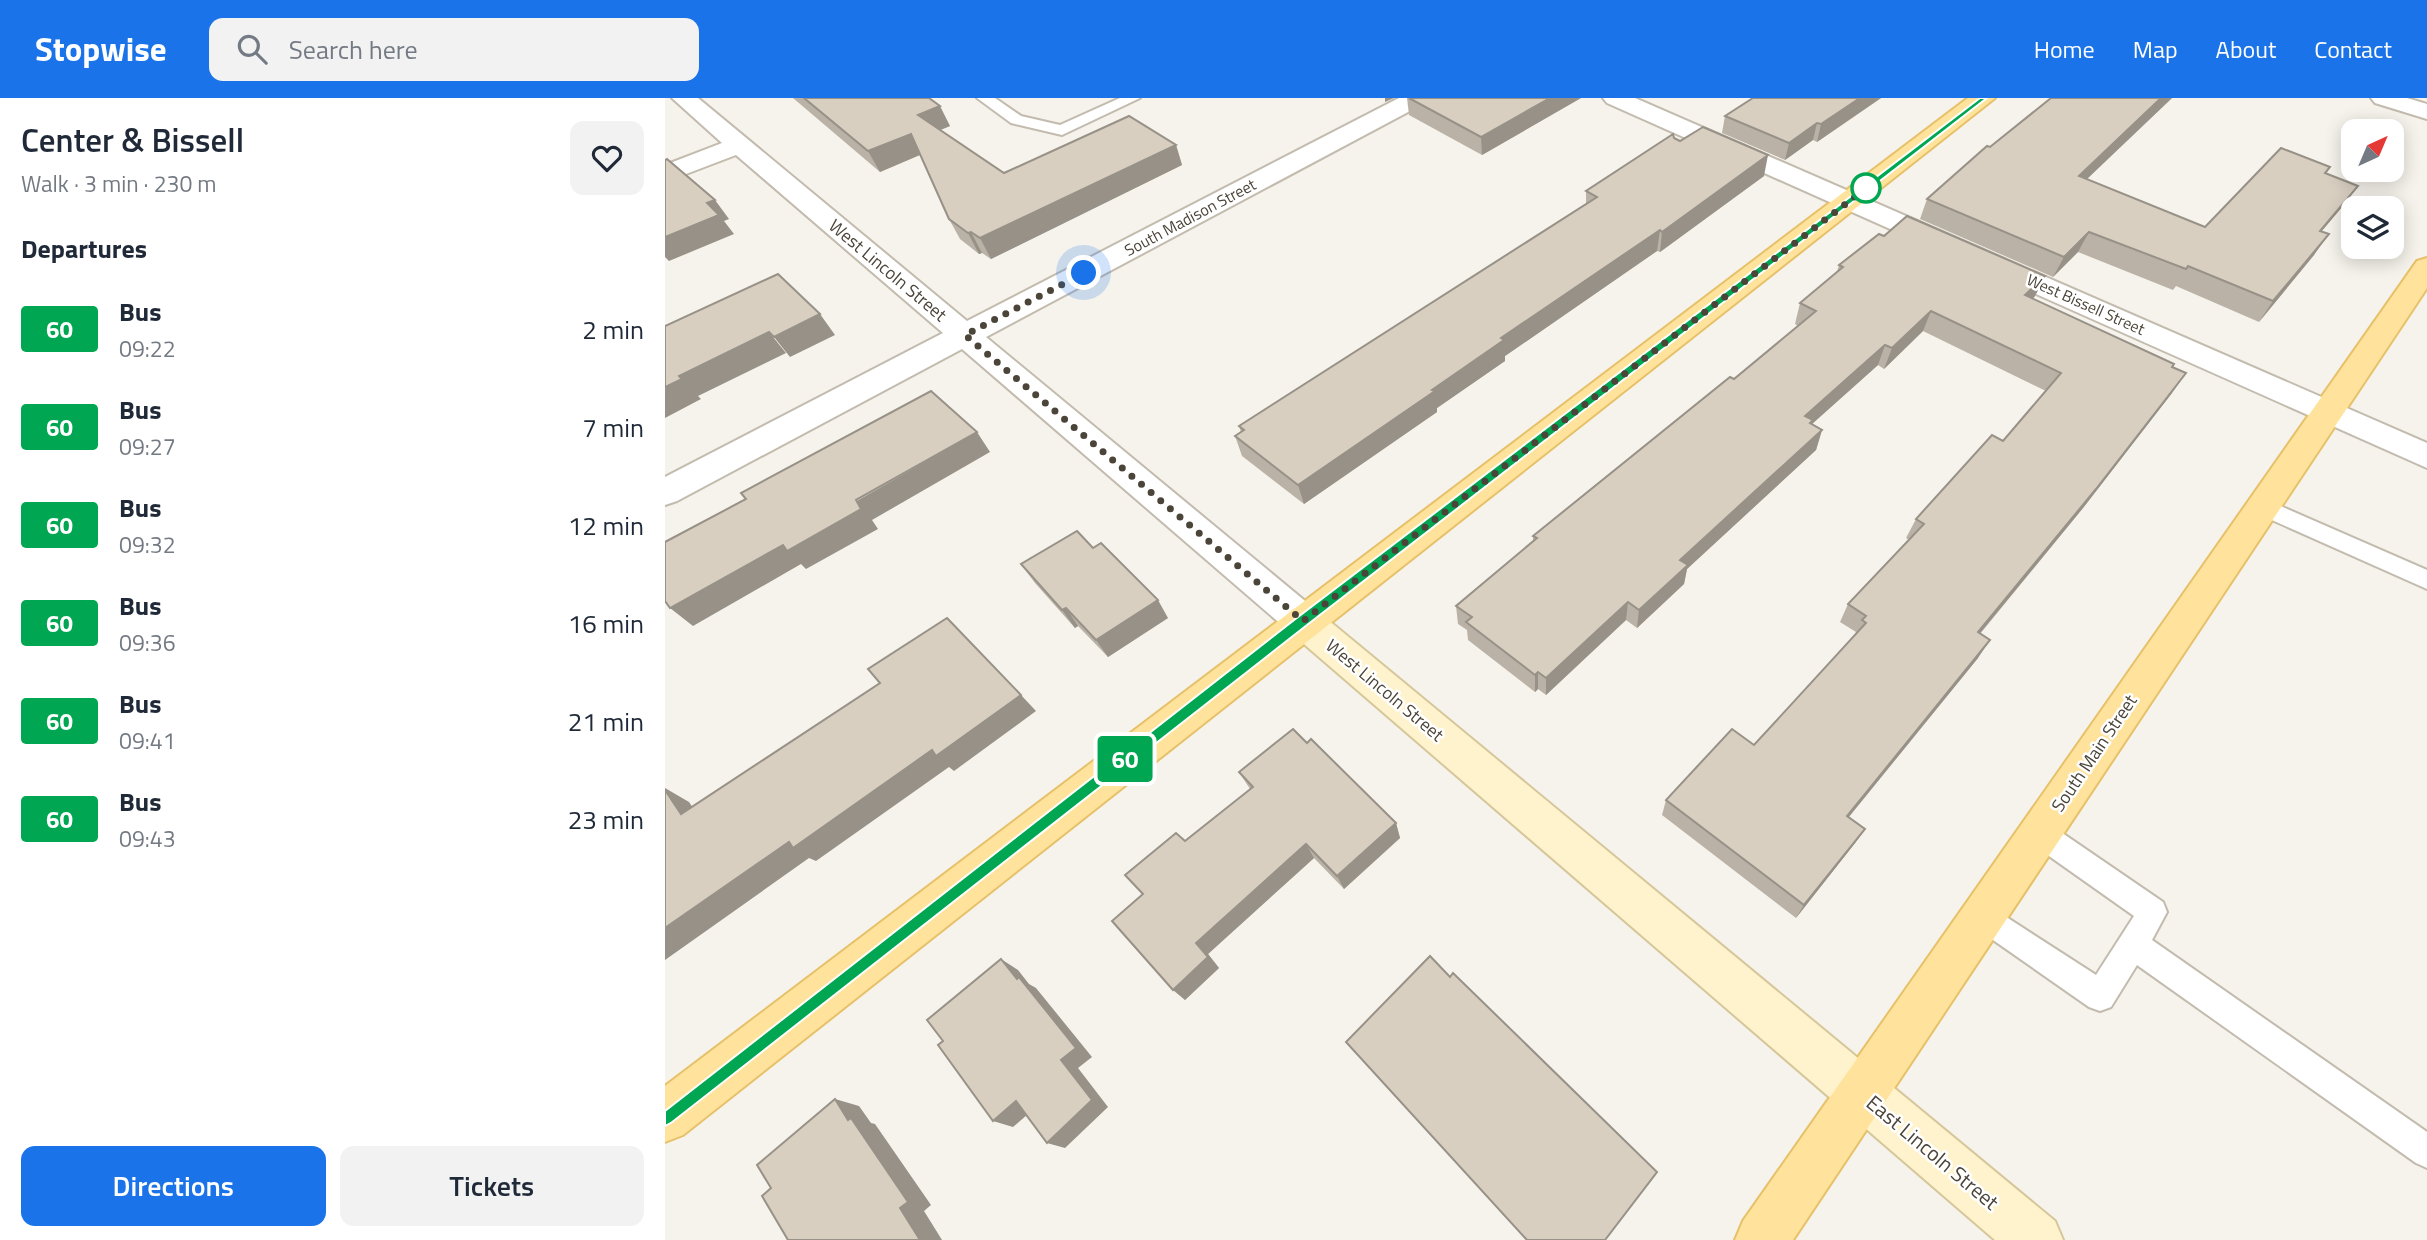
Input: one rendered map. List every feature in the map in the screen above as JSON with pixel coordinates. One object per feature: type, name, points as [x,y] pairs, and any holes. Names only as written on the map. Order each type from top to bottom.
[{"type":"main road","points":[[665,1117],[1303,621],[1983,98]]},
{"type":"main road","name":"South Main Street","points":[[1762,1240],[2427,267]]},
{"type":"main road","name":"West Lincoln Street","points":[[1303,621],[1862,1092]]},
{"type":"main road","name":"East Lincoln Street","points":[[1862,1092],[2036,1240]]},
{"type":"street","name":"West Lincoln Street","points":[[684,98],[1303,621]]},
{"type":"street","name":"South Madison Street","points":[[665,492],[1417,98]]},
{"type":"street","name":"West Bissell Street","points":[[1615,98],[2427,456]]},
{"type":"street","points":[[2383,98],[2427,112]]},
{"type":"street","points":[[665,174],[739,145]]},
{"type":"lane","points":[[985,98],[1016,121],[1062,130],[1132,98]]},
{"type":"lane","points":[[2262,506],[2427,580]]},
{"type":"lane","points":[[1983,916],[2100,996],[2153,912],[2039,834]]},
{"type":"lane","points":[[2132,944],[2427,1152]]},
{"type":"building","points":[[804,98],[929,98],[940,106],[918,115],[1004,173],[1129,116],[1176,145],[980,238],[949,219],[911,134],[868,151]]},
{"type":"building","points":[[1409,98],[1550,98],[1481,137]]},
{"type":"building","points":[[1753,98],[1860,98],[1789,143],[1725,116]]},
{"type":"building","points":[[2051,98],[2161,98],[2079,176],[2205,227],[2281,148],[2330,167],[2325,173],[2341,179],[2341,182],[2358,186],[2350,196],[2341,196],[2341,206],[2320,231],[2329,234],[2273,301],[2188,266],[2186,269],[2089,232],[2064,257],[1927,199],[1987,146],[1990,147]]},
{"type":"building","points":[[1703,127],[1768,155],[1662,232],[1660,230],[1501,338],[1504,340],[1432,390],[1435,391],[1298,485],[1235,436],[1244,430],[1239,426],[1597,197],[1586,191],[1673,134],[1674,138],[1680,141]]},
{"type":"building","points":[[665,160],[715,200],[707,203],[719,215],[665,237]]},
{"type":"building","points":[[1907,216],[2045,276],[2025,295],[2174,364],[2172,367],[2186,373],[2096,489],[1978,632],[1990,640],[1847,816],[1865,829],[1804,905],[1666,800],[1732,729],[1754,745],[1866,623],[1862,620],[1866,616],[1848,604],[1924,524],[1916,519],[1992,435],[2003,441],[2061,373],[1931,311],[1892,348],[1885,345],[1805,416],[1813,420],[1810,423],[1822,430],[1680,560],[1688,565],[1639,610],[1628,602],[1546,678],[1538,672],[1535,675],[1466,622],[1472,617],[1456,606],[1537,538],[1533,536],[1730,377],[1734,379],[1816,311],[1800,303],[1843,267],[1839,265],[1879,234],[1884,236]]},
{"type":"building","points":[[778,274],[820,314],[774,337],[769,332],[679,376],[682,379],[665,387],[665,326]]},
{"type":"building","points":[[931,391],[977,432],[856,500],[861,509],[787,551],[783,545],[670,608],[665,601],[665,542],[746,499],[741,493]]},
{"type":"building","points":[[1077,531],[1093,548],[1101,543],[1158,600],[1096,640],[1066,608],[1062,610],[1021,564]]},
{"type":"building","points":[[947,618],[1021,695],[936,756],[932,750],[793,848],[789,842],[665,928],[665,790],[681,814],[880,683],[868,669]]},
{"type":"building","points":[[1293,729],[1307,743],[1311,739],[1396,823],[1337,876],[1306,844],[1196,943],[1208,957],[1173,990],[1112,921],[1143,894],[1125,875],[1176,833],[1185,841],[1253,787],[1239,772]]},
{"type":"building","points":[[1430,956],[1450,977],[1453,973],[1657,1172],[1605,1240],[1527,1240],[1346,1042]]},
{"type":"building","points":[[1001,959],[1017,979],[1019,977],[1076,1048],[1061,1060],[1092,1100],[1047,1143],[1016,1101],[993,1121],[938,1045],[943,1041],[927,1020]]},
{"type":"building","points":[[835,1099],[908,1202],[900,1208],[920,1240],[788,1240],[762,1196],[771,1188],[757,1165]]},
{"type":"bus line","name":"60","points":[[665,1117],[1303,621],[1983,98]]},
{"type":"route","points":[[1084,273],[965,335],[1303,621],[1869,186],[1866,188]]}]
